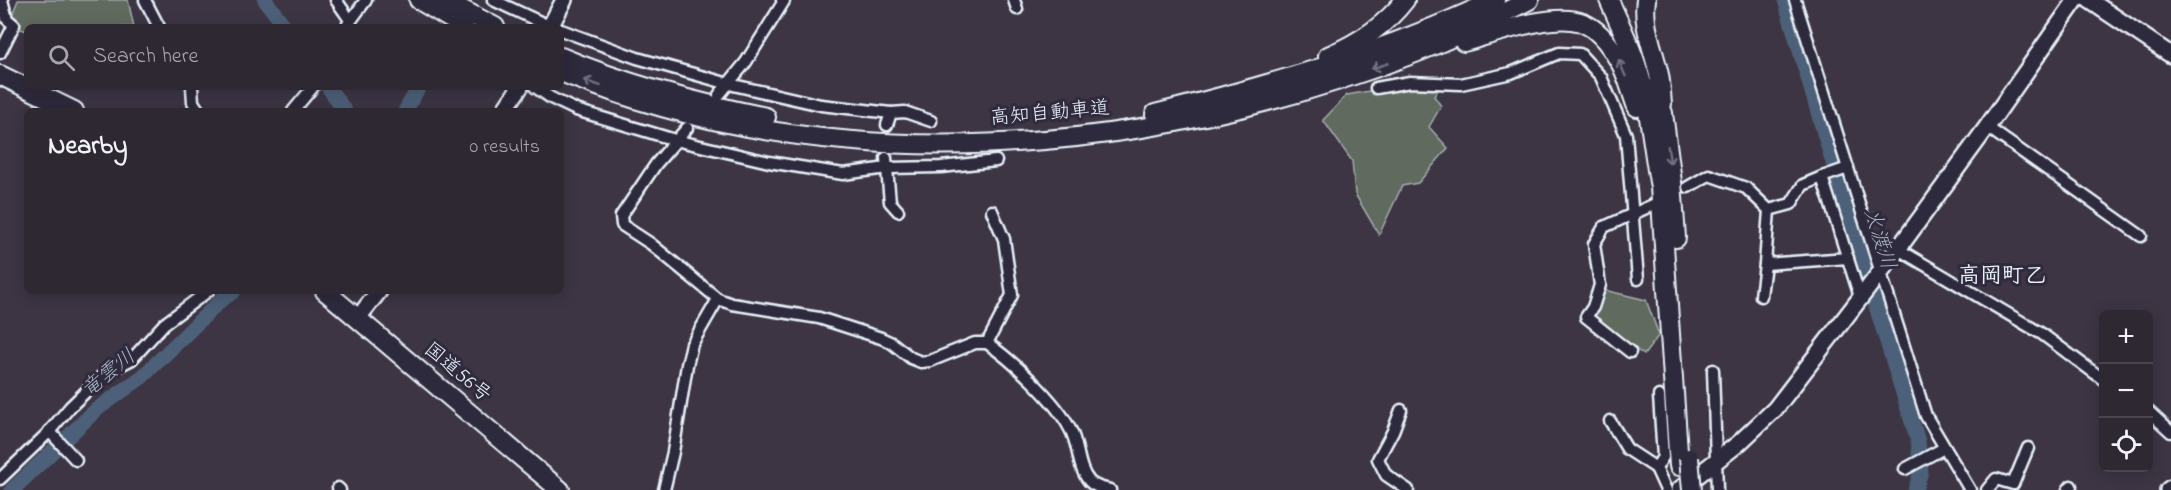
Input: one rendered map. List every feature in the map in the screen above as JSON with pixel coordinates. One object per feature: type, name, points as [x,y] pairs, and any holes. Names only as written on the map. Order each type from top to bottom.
[{"type":"highway","points":[[419,0],[442,4],[490,24]]},
{"type":"highway","points":[[1147,116],[1292,70],[1342,50],[1387,21],[1405,0]]},
{"type":"highway","name":"高知自動車道","points":[[564,58],[649,89],[713,106],[812,126],[900,133],[1034,128],[1147,116],[1321,69],[1411,37],[1495,0]]},
{"type":"highway","name":"高知自動車道","points":[[564,73],[646,102],[710,119],[808,138],[899,144],[1046,139],[1162,124],[1239,108],[1326,84],[1416,53],[1477,27],[1529,0]]},
{"type":"highway","points":[[1609,0],[1636,63],[1649,113],[1651,142],[1660,187],[1684,462],[1692,490]]},
{"type":"highway","points":[[1620,0],[1651,88],[1663,113]]},
{"type":"highway","points":[[1646,0],[1648,34],[1659,76],[1672,183],[1684,462],[1680,490]]},
{"type":"highway","points":[[442,4],[461,24]]},
{"type":"highway","points":[[1416,53],[1536,23],[1561,20],[1582,22],[1599,34],[1620,60],[1651,142]]},
{"type":"highway","points":[[0,75],[24,87]]},
{"type":"highway","points":[[31,90],[68,108]]},
{"type":"highway","name":"国道56号","points":[[329,294],[560,490]]},
{"type":"street","points":[[0,52],[14,25],[7,19],[2,0]]},
{"type":"street","points":[[145,0],[157,24]]},
{"type":"street","points":[[336,0],[348,23],[366,0]]},
{"type":"street","points":[[494,0],[545,24]]},
{"type":"street","points":[[552,24],[564,0]]},
{"type":"street","points":[[719,95],[746,62],[783,0]]},
{"type":"street","points":[[1795,0],[1846,169],[1926,416],[1970,490]]},
{"type":"street","points":[[1680,490],[1775,409],[1898,249],[2076,0]]},
{"type":"street","points":[[2089,0],[2171,55]]},
{"type":"street","points":[[564,31],[637,58],[729,84],[821,105],[891,113],[905,112],[931,121]]},
{"type":"street","points":[[1376,88],[1410,82],[1461,84],[1511,73],[1558,53],[1580,54],[1601,77],[1626,135],[1638,279]]},
{"type":"street","points":[[192,90],[193,102],[197,108]]},
{"type":"street","points":[[296,108],[310,90]]},
{"type":"street","points":[[506,108],[518,90]]},
{"type":"street","points":[[539,90],[550,98],[576,110],[675,140],[769,162],[843,174],[886,163],[941,167],[996,161]]},
{"type":"street","points":[[887,125],[891,113]]},
{"type":"street","points":[[1987,127],[2141,236]]},
{"type":"street","points":[[687,128],[656,164],[621,216],[622,225],[651,244],[718,299],[732,304],[819,318],[892,343],[911,358],[921,362],[930,361],[975,343],[987,343],[1042,393],[1070,428],[1084,473],[1089,481],[1098,487],[1110,490]]},
{"type":"street","points":[[886,163],[890,202],[898,211]]},
{"type":"street","points":[[1769,210],[1791,204],[1803,185],[1846,169]]},
{"type":"street","points":[[1688,187],[1709,175],[1746,188],[1769,210]]},
{"type":"street","points":[[1825,176],[1848,258],[1863,294]]},
{"type":"street","points":[[1630,352],[1586,317],[1593,307],[1600,285],[1594,244],[1604,227],[1654,204]]},
{"type":"street","points":[[1761,296],[1769,210]]},
{"type":"street","points":[[987,343],[1012,295],[1004,239],[992,211]]},
{"type":"street","points":[[1898,249],[2042,334],[2099,377]]},
{"type":"street","points":[[1765,264],[1848,258]]},
{"type":"street","points":[[0,478],[105,373],[132,359],[164,324],[204,294]]},
{"type":"street","points":[[358,318],[377,294]]},
{"type":"street","points":[[664,490],[692,344],[718,299]]},
{"type":"street","points":[[1713,370],[1717,490]]},
{"type":"street","points":[[1656,468],[1663,457],[1659,396]]},
{"type":"street","points":[[1401,410],[1378,459],[1386,475],[1408,490]]},
{"type":"street","points":[[2153,416],[2171,432]]},
{"type":"street","points":[[1610,421],[1627,449],[1656,468],[1666,490]]},
{"type":"street","points":[[49,431],[76,460]]},
{"type":"street","points":[[1905,469],[1944,448]]},
{"type":"street","points":[[1987,490],[1996,479],[2013,484],[2028,448]]},
{"type":"green space","points":[[18,0],[128,0],[133,24],[24,24],[24,30],[8,25]]},
{"type":"green space","points":[[1392,87],[1440,87],[1434,96],[1441,106],[1429,127],[1448,148],[1418,183],[1402,186],[1379,235],[1355,194],[1352,161],[1323,120],[1347,95]]},
{"type":"green space","points":[[1604,290],[1646,300],[1659,335],[1644,355],[1591,316]]},
{"type":"waterway","name":"竜雲川","points":[[265,0],[283,24]]},
{"type":"waterway","name":"火渡川","points":[[1785,0],[1860,255],[1918,441],[1921,472],[1915,490]]},
{"type":"waterway","name":"竜雲川","points":[[330,90],[343,108]]},
{"type":"waterway","points":[[407,108],[417,90]]},
{"type":"waterway","name":"竜雲川","points":[[12,490],[96,410],[142,377],[230,294]]},
{"type":"district","name":"高岡町乙","points":[[2002,277]]}]
